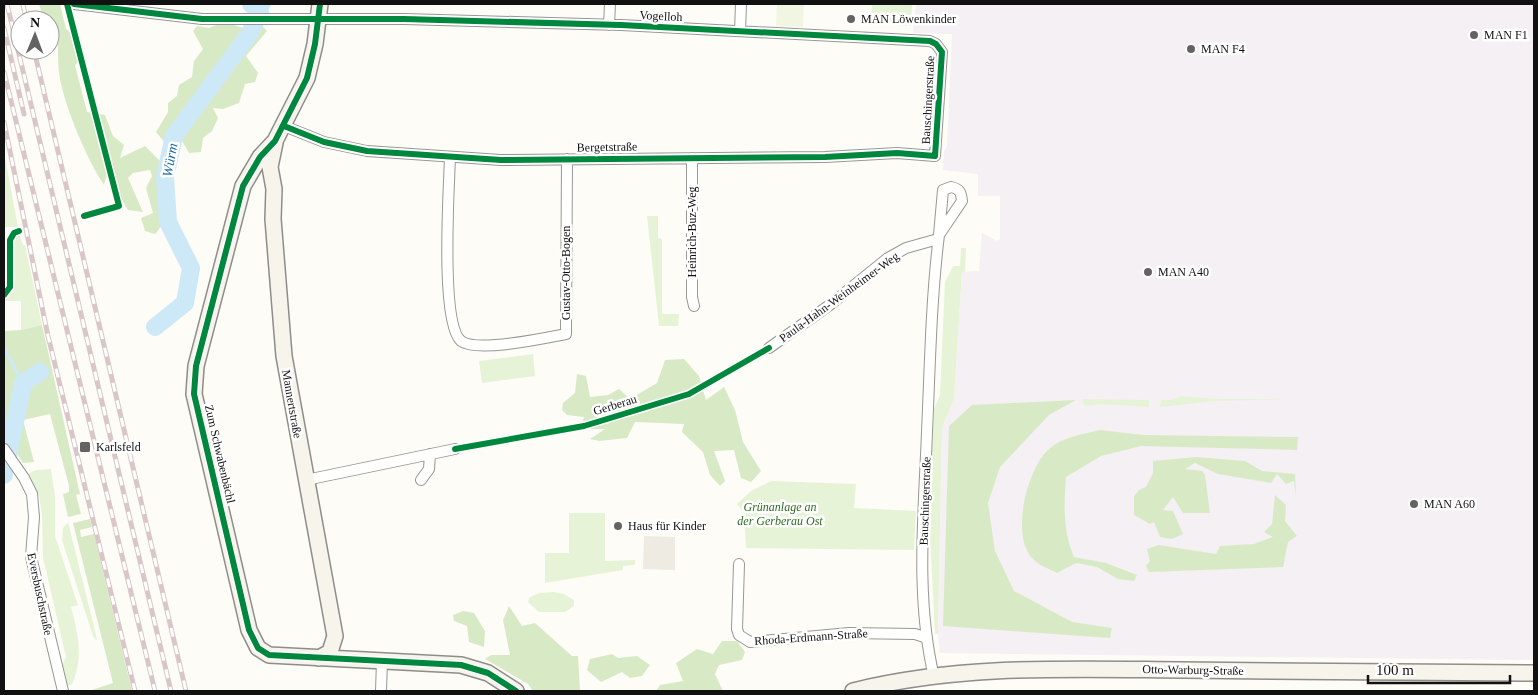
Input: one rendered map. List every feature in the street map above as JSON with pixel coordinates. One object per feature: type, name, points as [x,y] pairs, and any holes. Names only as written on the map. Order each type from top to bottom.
[{"type":"street","name":"Vogelloh","points":[[74,4],[202,19],[266,20],[319,11],[404,19],[609,25],[930,42],[939,47]]},
{"type":"street","points":[[609,25],[610,4]]},
{"type":"street","points":[[740,31],[741,4]]},
{"type":"street","name":"Zum Schwabenbächl","points":[[319,11],[307,78],[284,126],[275,141],[260,157],[243,186],[196,366],[194,394],[252,637],[258,648],[269,655],[450,664],[473,668],[501,680],[516,691]]},
{"type":"street","name":"Bauschingerstraße","points":[[936,156],[942,71],[942,52],[939,47]]},
{"type":"street","name":"Bergetstraße","points":[[284,126],[316,140],[341,146],[367,150],[501,160],[825,157],[897,153],[936,156]]},
{"type":"street","name":"Mannertstraße","points":[[275,141],[270,167],[274,189],[273,219],[284,356],[335,636]]},
{"type":"street","name":"Gustav-Otto-Bogen","points":[[450,157],[448,272],[450,316],[453,331],[461,341],[477,347],[566,334],[567,159]]},
{"type":"street","name":"Heinrich-Buz-Weg","points":[[692,158],[692,300],[694,306]]},
{"type":"street","name":"Bauschingerstraße","points":[[934,677],[926,638],[923,579],[924,509],[938,237]]},
{"type":"street","name":"Paula-Hahn-Weinheimer-Weg","points":[[769,348],[830,304],[888,258],[906,248],[938,237]]},
{"type":"street","points":[[306,480],[455,448]]},
{"type":"street","name":"Eversbuschstraße","points":[[4,449],[32,494],[34,518],[30,557],[63,691]]},
{"type":"street","points":[[421,480],[429,469],[430,454]]},
{"type":"street","name":"Rhoda-Erdmann-Straße","points":[[739,564],[738,629],[739,635],[750,642],[848,633],[915,634],[926,638]]},
{"type":"street","points":[[319,658],[330,652],[335,636]]},
{"type":"street","name":"Zum Schwabenbächl","points":[[335,636],[343,648],[350,653],[382,661]]},
{"type":"street","points":[[381,691],[382,661]]},
{"type":"street","name":"Otto-Warburg-Straße","points":[[852,691],[934,677],[998,671],[1066,669],[1534,673]]},
{"type":"shaded area","points":[[916,4],[1534,4],[1534,660],[940,653],[938,634],[942,428],[954,399],[962,272],[979,271],[982,233],[997,241],[1000,239],[1000,196],[978,196],[978,174],[943,170],[944,151],[947,147],[952,34],[913,33]]},
{"type":"shaded area","points":[[644,536],[675,537],[675,570],[643,569]]},
{"type":"green space","points":[[39,4],[60,4],[66,29],[78,37],[83,58],[75,65],[87,112],[105,115],[113,136],[124,145],[120,158],[145,146],[174,175],[173,183],[160,184],[164,217],[155,234],[145,231],[141,218],[153,213],[146,188],[152,176],[150,170],[133,173],[128,178],[143,212],[128,210],[120,197],[114,172],[106,177],[104,185],[90,161],[65,100],[61,85],[58,63],[58,60],[60,60],[60,10],[41,10]]},
{"type":"green space","points":[[777,4],[804,4],[803,27],[776,26]]},
{"type":"green space","points":[[872,4],[912,4],[911,26],[871,24]]},
{"type":"green space","points":[[224,22],[247,29],[261,25],[267,31],[246,56],[258,73],[255,82],[245,84],[239,103],[223,109],[213,108],[218,118],[212,131],[203,138],[201,152],[189,153],[179,136],[166,144],[156,132],[168,112],[168,103],[177,96],[179,85],[192,77],[194,61],[203,49],[193,31],[197,26],[209,28]]},
{"type":"green space","points":[[4,152],[18,227],[4,227]]},
{"type":"green space","points":[[647,216],[658,216],[658,238],[662,239],[662,314],[679,314],[678,326],[659,326]]},
{"type":"green space","points":[[20,236],[23,245],[25,245],[42,325],[21,330],[21,301],[4,301],[4,297],[13,289],[12,245],[16,237]]},
{"type":"green space","points":[[961,248],[966,248],[965,272],[962,272],[954,399],[942,428],[938,634],[935,634],[929,515],[934,409],[940,395],[945,282],[953,266],[960,266]]},
{"type":"green space","points":[[42,325],[80,494],[76,495],[81,514],[68,517],[63,494],[69,492],[69,486],[50,414],[23,420],[34,462],[23,463],[4,434],[4,331],[21,330]]},
{"type":"green space","points":[[533,354],[535,376],[482,383],[479,361]]},
{"type":"green space","points":[[684,359],[699,376],[706,400],[724,387],[735,410],[743,442],[761,471],[751,482],[741,478],[734,450],[714,451],[725,481],[720,486],[710,475],[703,452],[682,432],[684,424],[635,422],[627,438],[599,441],[590,439],[605,429],[580,429],[584,417],[567,415],[562,410],[563,403],[575,393],[577,374],[586,376],[590,397],[608,395],[619,389],[630,399],[657,383],[665,360]]},
{"type":"green space","points":[[1181,396],[1218,399],[1286,399],[1216,401],[1160,407],[1161,400],[1171,400]]},
{"type":"green space","points":[[1082,399],[1149,400],[1149,407],[1102,404],[1084,406]]},
{"type":"green space","points":[[1076,400],[1049,415],[1000,467],[988,503],[995,551],[1014,591],[1072,622],[1112,628],[1110,638],[943,626],[949,426],[972,405]]},
{"type":"green space","points":[[1100,430],[1143,435],[1298,437],[1297,450],[1141,446],[1101,456],[1066,477],[1066,528],[1074,557],[1106,563],[1137,575],[1134,581],[1118,579],[1097,567],[1076,563],[1057,573],[1034,560],[1027,550],[1023,536],[1022,520],[1028,486],[1034,470],[1042,457],[1050,448],[1061,441]]},
{"type":"green space","points":[[1196,457],[1245,461],[1262,471],[1295,474],[1296,498],[1294,481],[1286,484],[1277,474],[1271,483],[1218,474],[1195,463],[1185,469],[1202,471],[1205,475],[1210,513],[1183,513],[1173,497],[1163,510],[1173,511],[1183,534],[1172,539],[1160,537],[1154,522],[1150,524],[1134,515],[1134,496],[1139,490],[1146,487],[1153,473],[1153,461]]},
{"type":"green space","points":[[51,469],[55,496],[55,536],[78,605],[71,607],[78,636],[78,664],[72,684],[67,686],[60,670],[66,657],[43,558],[42,515],[39,496],[36,494],[28,474],[36,470]]},
{"type":"green space","name":"Grünanlage an der Gerberau Ost","points":[[771,481],[856,484],[854,508],[916,511],[914,550],[746,548],[744,513],[737,504],[751,491]]},
{"type":"green space","points":[[1275,495],[1286,505],[1285,521],[1297,536],[1288,542],[1283,567],[1149,572],[1146,566],[1150,561],[1147,549],[1159,545],[1216,554],[1220,546],[1254,544],[1273,537],[1264,532],[1272,524]]},
{"type":"green space","points":[[569,513],[605,513],[605,561],[635,560],[635,565],[623,566],[623,570],[545,583],[545,553],[569,553]]},
{"type":"green space","points":[[90,519],[92,527],[80,530],[81,537],[94,534],[132,691],[89,691],[113,683],[73,523]]},
{"type":"green space","points":[[68,522],[96,640],[93,636],[62,540],[63,528]]},
{"type":"green space","points":[[553,592],[564,594],[574,600],[574,606],[565,612],[539,612],[528,602],[530,597],[539,593]]},
{"type":"green space","points":[[509,606],[522,626],[535,623],[572,656],[578,656],[580,691],[533,691],[528,684],[485,659],[491,655],[510,655],[503,620]]},
{"type":"green space","points":[[463,611],[474,613],[485,631],[484,647],[469,642],[467,626],[454,621],[453,615]]},
{"type":"green space","points":[[722,641],[737,641],[745,652],[742,660],[719,665],[715,674],[723,691],[656,691],[660,685],[683,681],[676,663],[697,649],[713,654]]},
{"type":"green space","points":[[612,654],[618,658],[637,656],[650,665],[642,676],[630,678],[622,672],[601,682],[587,670],[590,659]]},
{"type":"waterway","name":"Würm","points":[[155,327],[185,303],[191,268],[168,222],[165,177],[174,136],[250,33],[260,12],[251,4]]},
{"type":"waterway","points":[[260,12],[266,4]]},
{"type":"waterway","points":[[4,348],[23,383]]},
{"type":"waterway","name":"Würm","points":[[4,475],[23,383],[40,372]]},
{"type":"railway","points":[[7,4],[171,691]]},
{"type":"railway","points":[[23,4],[24,10]]},
{"type":"railway","points":[[4,28],[24,114]]},
{"type":"railway","points":[[36,60],[186,691]]},
{"type":"railway","points":[[4,72],[155,691]]},
{"type":"railway","points":[[4,122],[48,336],[135,691]]},
{"type":"cycle path","points":[[67,4],[119,206],[84,216]]},
{"type":"cycle path","points":[[74,4],[202,19],[404,19],[621,25],[930,41],[936,44],[942,52],[935,156],[897,153],[825,157],[501,160],[367,151],[324,142],[284,126]]},
{"type":"cycle path","points":[[320,4],[315,44],[307,78],[275,141],[260,157],[243,186],[196,366],[194,394],[249,630],[258,648],[269,655],[461,665],[488,673],[516,691]]},
{"type":"cycle path","points":[[4,295],[10,287],[10,240],[14,233],[19,231]]},
{"type":"cycle path","name":"Gerberau","points":[[455,449],[584,426],[689,394],[769,348]]},
{"type":"place","name":"MAN Löwenkinder","points":[[851,19]]},
{"type":"place","name":"MAN F1","points":[[1474,35]]},
{"type":"place","name":"MAN F4","points":[[1191,49]]},
{"type":"place","name":"MAN A40","points":[[1148,272]]},
{"type":"place","name":"Karlsfeld","points":[[85,447]]},
{"type":"place","name":"MAN A60","points":[[1414,504]]},
{"type":"place","name":"Haus für Kinder","points":[[618,526]]}]
